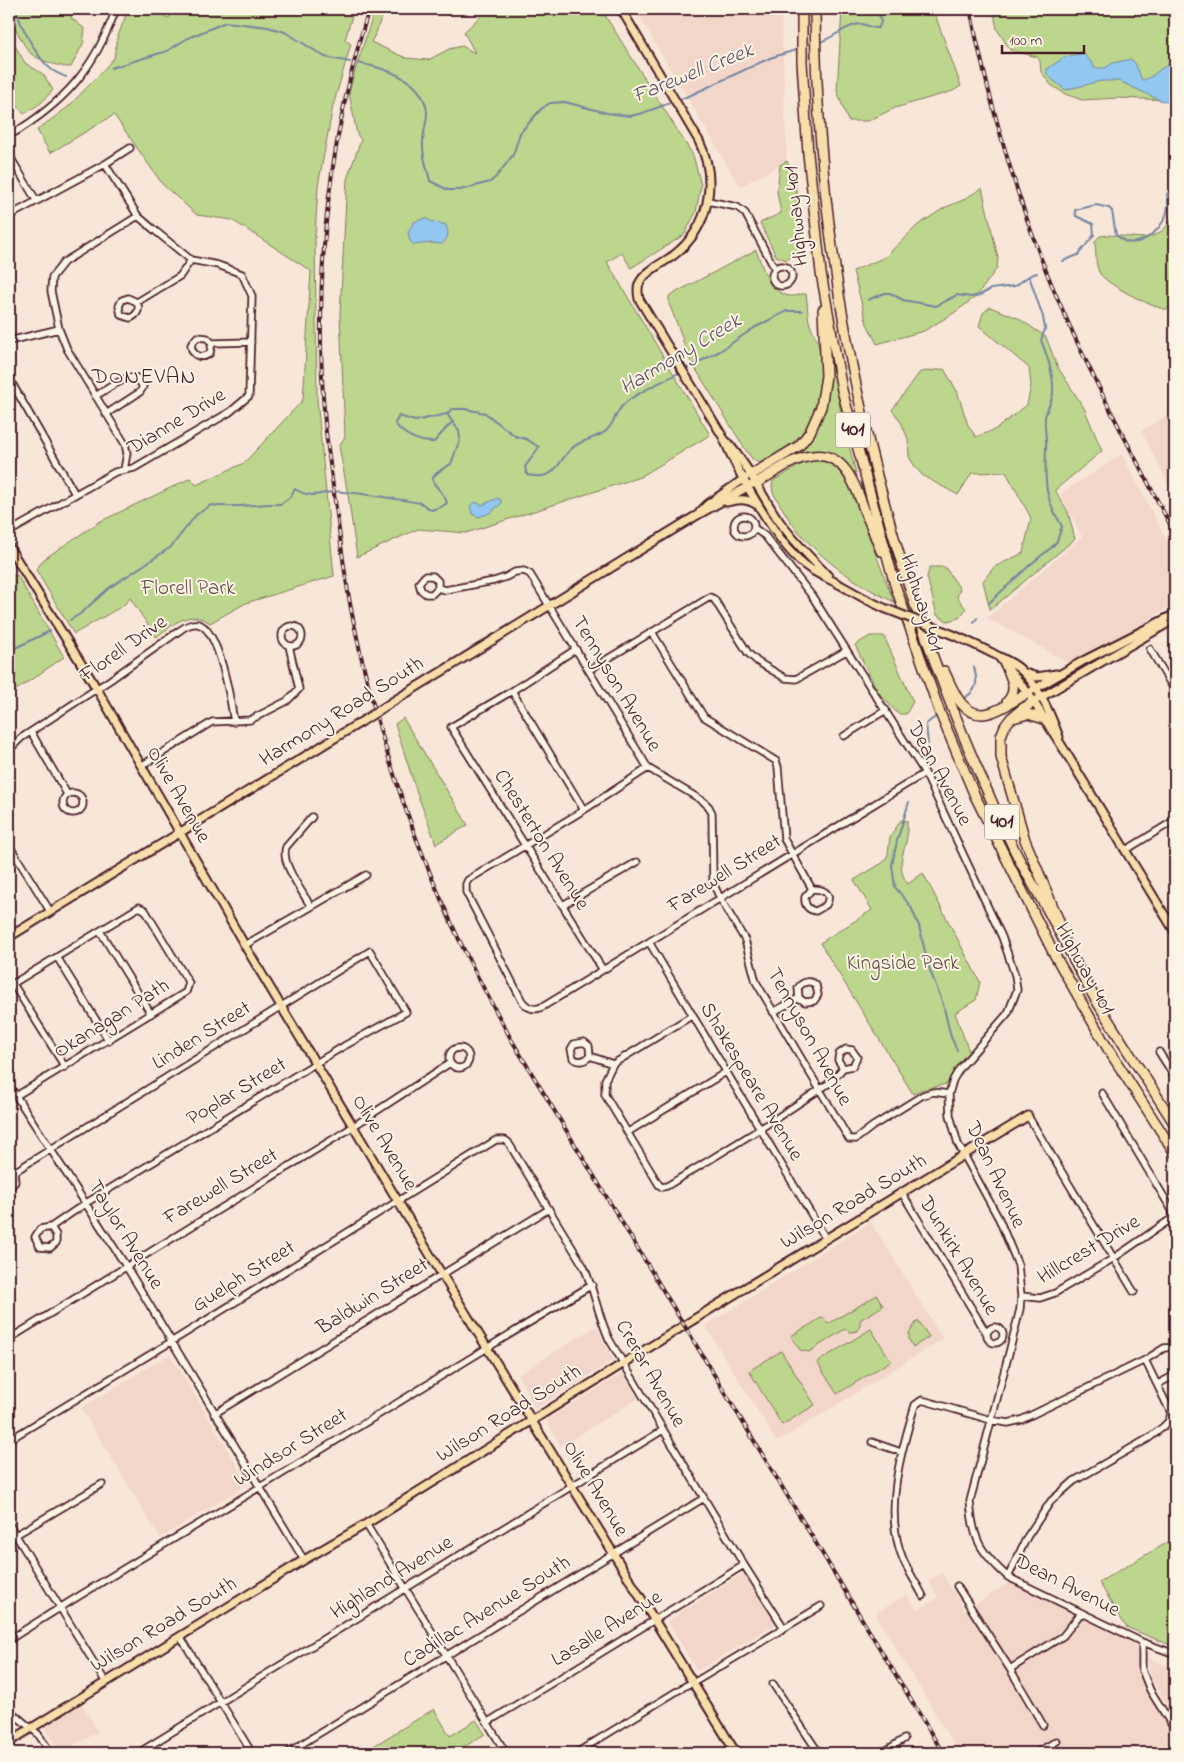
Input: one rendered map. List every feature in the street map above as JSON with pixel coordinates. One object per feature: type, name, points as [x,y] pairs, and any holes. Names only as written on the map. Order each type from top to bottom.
[{"type":"highway","name":"Highway 401","points":[[802,9],[802,62],[808,154],[821,273],[842,390],[895,585],[940,713],[975,796],[1053,952],[1108,1049],[1175,1153]]},
{"type":"highway","name":"Highway 401","points":[[814,9],[820,146],[830,246],[855,385],[887,511],[953,710],[1016,853],[1090,989],[1175,1125]]},
{"type":"highway","points":[[750,481],[799,446],[810,432],[821,407],[826,376],[821,273]]},
{"type":"highway","points":[[750,481],[811,456],[824,456],[840,464],[852,479],[895,585]]},
{"type":"highway","points":[[931,647],[961,702],[973,713],[984,715],[1031,691]]},
{"type":"highway","points":[[1001,708],[1010,699],[1014,688],[1013,680],[1006,666]]},
{"type":"highway","points":[[1037,700],[1011,718],[1001,736],[1001,749],[1016,812],[1025,840],[1090,989]]},
{"type":"highway","points":[[1011,718],[1028,714],[1044,719]]},
{"type":"main road","points":[[620,9],[699,141],[706,158],[710,179],[708,201],[701,222],[692,237],[677,253],[639,284],[639,299],[722,438],[740,456],[760,506],[772,526],[808,568],[859,596],[884,608],[973,643],[1011,662],[1023,672],[1036,677],[1066,671]]},
{"type":"main road","points":[[750,481],[797,545],[833,581]]},
{"type":"main road","name":"Harmony Road South","points":[[9,937],[549,605],[694,517],[719,504],[750,481]]},
{"type":"main road","name":"Harmony Road South","points":[[694,517],[708,504],[750,481]]},
{"type":"main road","points":[[719,504],[743,500],[760,506]]},
{"type":"main road","name":"Olive Avenue","points":[[9,547],[97,689],[315,1064],[736,1753]]},
{"type":"main road","points":[[1031,691],[1175,614]]},
{"type":"main road","points":[[1037,700],[1175,619]]},
{"type":"main road","points":[[998,656],[1031,691]]},
{"type":"main road","points":[[1023,672],[1031,691],[1051,715],[1065,751]]},
{"type":"main road","points":[[1037,700],[1044,719],[1175,932]]},
{"type":"main road","name":"Wilson Road South","points":[[9,1742],[105,1681],[366,1524],[1028,1116]]},
{"type":"street","points":[[9,136],[46,112],[62,98],[79,78],[103,42],[116,9]]},
{"type":"street","points":[[9,216],[105,164],[130,148]]},
{"type":"street","points":[[9,155],[36,200]]},
{"type":"street","name":"Dianne Drive","points":[[9,532],[106,477],[134,468],[230,412],[249,396],[252,296],[242,274],[218,265],[192,260],[138,216],[105,164]]},
{"type":"street","points":[[708,201],[737,207],[745,213],[775,270]]},
{"type":"street","points":[[124,470],[125,444],[77,367],[59,329],[51,291],[52,277],[64,262],[138,216]]},
{"type":"street","points":[[137,302],[180,276],[192,260]]},
{"type":"street","points":[[9,341],[59,329]]},
{"type":"street","points":[[212,343],[251,342]]},
{"type":"street","points":[[95,396],[124,380],[133,377],[138,378],[143,387],[140,392],[106,414]]},
{"type":"street","points":[[9,378],[75,494]]},
{"type":"street","name":"Dean Avenue","points":[[754,528],[765,536],[812,596],[925,773],[1002,938],[1015,975],[1017,990],[1008,1014],[960,1068],[953,1080],[949,1094],[950,1115],[958,1144],[999,1219],[1018,1265],[1021,1296],[1018,1318],[970,1501],[972,1525],[980,1546],[993,1564],[1008,1577],[1142,1642],[1175,1654]]},
{"type":"street","name":"Tennyson Avenue","points":[[438,588],[445,590],[480,584],[506,577],[515,572],[524,571],[530,574],[648,768],[710,807],[712,813],[713,883],[745,940],[756,982],[846,1136],[852,1140],[856,1139],[873,1126],[923,1095],[933,1092],[949,1094]]},
{"type":"street","points":[[589,670],[710,597],[714,600],[748,653],[758,662],[785,678],[796,679],[846,651]]},
{"type":"street","name":"Florell Drive","points":[[9,750],[21,738],[97,689],[183,628],[198,624],[206,629],[212,639],[223,668],[234,722]]},
{"type":"street","points":[[652,632],[704,717],[776,761],[784,839],[812,889]]},
{"type":"street","points":[[141,766],[212,722],[250,720],[287,701],[299,690],[289,646]]},
{"type":"street","points":[[576,649],[512,691],[584,810]]},
{"type":"street","points":[[1150,649],[1175,691]]},
{"type":"street","name":"Chesterton Avenue","points":[[512,691],[452,726],[603,970]]},
{"type":"street","points":[[844,736],[886,710]]},
{"type":"street","points":[[31,732],[68,794]]},
{"type":"street","points":[[525,846],[648,768]]},
{"type":"street","name":"Farewell Street","points":[[525,846],[470,878],[466,884],[466,892],[522,1001],[525,1006],[534,1009],[544,1006],[925,773]]},
{"type":"street","points":[[311,907],[287,863],[284,852],[286,847],[312,817]]},
{"type":"street","points":[[1126,850],[1175,820]]},
{"type":"street","points":[[9,845],[50,911]]},
{"type":"street","points":[[563,905],[637,862]]},
{"type":"street","points":[[245,945],[366,875]]},
{"type":"street","points":[[812,889],[826,891],[828,897],[826,905],[816,911],[809,909],[805,902],[807,894],[812,889]]},
{"type":"street","name":"Okanagan Path","points":[[11,985],[139,907],[145,910],[190,983],[186,992],[109,1041],[16,1096]]},
{"type":"street","points":[[100,931],[151,1014]]},
{"type":"street","name":"Shakespeare Avenue","points":[[649,942],[826,1239]]},
{"type":"street","name":"Linden Street","points":[[12,1170],[51,1149],[370,951],[406,1012]]},
{"type":"street","points":[[57,957],[109,1041]]},
{"type":"street","points":[[11,985],[65,1067]]},
{"type":"street","points":[[773,1012],[799,998]]},
{"type":"street","name":"Poplar Street","points":[[51,1227],[86,1203],[315,1064],[406,1012]]},
{"type":"street","points":[[693,1015],[613,1064],[605,1080],[604,1095],[628,1132],[658,1185],[662,1187],[667,1186],[760,1129],[831,1082],[844,1068]]},
{"type":"street","points":[[1159,1052],[1175,1077]]},
{"type":"street","points":[[590,1056],[613,1064]]},
{"type":"street","name":"Farewell Street","points":[[9,1339],[354,1126],[450,1063]]},
{"type":"street","points":[[628,1132],[726,1072]]},
{"type":"street","name":"Taylor Avenue","points":[[9,1085],[126,1266],[304,1560]]},
{"type":"street","name":"Hillcrest Drive","points":[[1021,1296],[1040,1298],[1055,1293],[1114,1258],[1171,1219],[1173,1212],[1102,1093]]},
{"type":"street","points":[[1028,1116],[1134,1292]]},
{"type":"street","name":"Guelph Street","points":[[9,1440],[172,1342],[496,1140]]},
{"type":"street","name":"Crerar Avenue","points":[[496,1140],[508,1142],[584,1267],[592,1285],[603,1326],[623,1364],[784,1628]]},
{"type":"street","points":[[9,1188],[14,1182],[12,1170]]},
{"type":"street","name":"Dunkirk Avenue","points":[[902,1194],[987,1334]]},
{"type":"street","name":"Baldwin Street","points":[[214,1414],[549,1210]]},
{"type":"street","name":"Windsor Street","points":[[9,1640],[60,1607],[592,1285]]},
{"type":"street","points":[[924,1596],[902,1558],[895,1530],[895,1503],[901,1452],[915,1405],[922,1400],[1008,1423],[1020,1420],[1145,1360],[1164,1348],[1175,1347]]},
{"type":"street","points":[[1008,1577],[1027,1536],[1051,1501],[1074,1481],[1148,1438],[1169,1421],[1171,1413],[1145,1360]]},
{"type":"street","points":[[1158,1384],[1175,1375]]},
{"type":"street","name":"Highland Avenue","points":[[138,1753],[663,1430]]},
{"type":"street","points":[[872,1442],[901,1452]]},
{"type":"street","points":[[9,1538],[102,1484]]},
{"type":"street","name":"Cadillac Avenue South","points":[[286,1753],[704,1498]]},
{"type":"street","points":[[9,1524],[105,1681]]},
{"type":"street","points":[[366,1524],[506,1753]]},
{"type":"street","name":"Lasalle Avenue","points":[[488,1722],[744,1565]]},
{"type":"street","points":[[957,1586],[1010,1668],[1043,1725]]},
{"type":"street","points":[[576,1753],[821,1606]]},
{"type":"street","points":[[1010,1668],[1063,1636],[1081,1613]]},
{"type":"street","points":[[180,1636],[252,1753]]},
{"type":"street","points":[[1142,1642],[1142,1670],[1150,1690],[1175,1730]]},
{"type":"street","points":[[773,1684],[819,1753]]},
{"type":"street","points":[[9,1710],[42,1739],[51,1753]]},
{"type":"street","points":[[882,1753],[904,1739]]},
{"type":"street","points":[[1036,1753],[1057,1741]]},
{"type":"shaded area","points":[[635,9],[781,9],[787,161],[740,187]]},
{"type":"shaded area","points":[[1175,411],[1175,497],[1141,431]]},
{"type":"shaded area","points":[[1122,454],[1175,556],[1175,604],[1069,663],[987,618],[1082,537],[1060,494]]},
{"type":"shaded area","points":[[871,1222],[943,1339],[777,1442],[705,1326]]},
{"type":"shaded area","points":[[596,1326],[613,1360],[535,1409],[518,1375]]},
{"type":"shaded area","points":[[170,1354],[248,1484],[160,1538],[81,1408]]},
{"type":"shaded area","points":[[623,1373],[638,1399],[561,1446],[546,1420]]},
{"type":"shaded area","points":[[744,1573],[776,1624],[697,1671],[667,1621]]},
{"type":"shaded area","points":[[942,1573],[965,1611],[1011,1581],[1139,1645],[1137,1655],[1147,1688],[1175,1734],[1175,1753],[959,1753],[875,1614],[907,1594],[917,1610],[938,1598],[928,1581]]},
{"type":"shaded area","points":[[1149,1658],[1175,1670],[1175,1718],[1150,1677]]},
{"type":"shaded area","points":[[82,1704],[98,1732],[60,1753],[44,1726]]},
{"type":"green space","points":[[9,9],[74,9],[71,18],[85,29],[83,44],[71,67],[51,63],[31,54],[17,32]]},
{"type":"green space","name":"Florell Park","points":[[128,9],[142,9],[169,18],[172,9],[354,9],[345,40],[351,44],[333,106],[318,186],[315,237],[317,399],[334,576],[246,603],[210,623],[195,617],[182,620],[156,637],[130,598],[124,605],[74,634],[36,570],[44,559],[99,522],[191,478],[196,485],[244,463],[303,400],[311,271],[232,220],[197,215],[163,185],[114,115],[50,153],[37,130],[68,107],[114,58],[117,39]]},
{"type":"green space","points":[[375,9],[384,9],[371,42],[406,58],[428,60],[449,49],[462,46],[475,53],[464,32],[486,9],[601,9],[693,155],[701,185],[696,212],[684,235],[631,268],[622,253],[607,262],[710,435],[640,477],[466,533],[418,529],[357,557],[339,446],[345,437],[340,314],[347,179],[361,140],[357,134],[349,93]]},
{"type":"green space","points":[[842,9],[935,9],[937,20],[961,86],[953,91],[895,108],[868,121],[848,121],[837,91]]},
{"type":"green space","points":[[993,9],[1175,9],[1175,105],[1167,100],[1119,98],[1082,100],[1065,94],[1051,85],[1041,72],[1040,61],[1037,57],[1010,50],[997,29]]},
{"type":"green space","points":[[9,35],[25,63],[43,74],[53,90],[41,103],[24,114],[9,96]]},
{"type":"green space","points":[[787,161],[795,182],[802,240],[801,252],[786,260],[776,256],[760,223],[781,213],[777,192],[780,165]]},
{"type":"green space","points":[[982,188],[998,258],[997,268],[977,296],[954,313],[924,331],[877,344],[867,324],[853,271],[885,257],[918,225],[944,208],[963,200]]},
{"type":"green space","points":[[1175,213],[1175,308],[1165,309],[1149,304],[1128,294],[1102,277],[1097,265],[1095,241],[1100,236],[1151,237],[1159,233],[1167,225]]},
{"type":"green space","points":[[756,250],[767,278],[776,290],[790,296],[806,294],[809,321],[818,343],[821,363],[820,386],[816,407],[807,426],[786,448],[773,457],[759,463],[753,460],[745,449],[687,355],[669,304],[669,296]]},
{"type":"green space","points":[[990,307],[1018,318],[1046,337],[1057,366],[1084,408],[1102,451],[1055,490],[1068,512],[1075,539],[990,610],[983,581],[994,567],[1023,553],[1031,518],[1006,472],[972,473],[958,495],[923,476],[909,457],[908,439],[901,422],[892,410],[920,372],[944,369],[957,391],[968,425],[976,437],[996,429],[1027,405],[1031,385],[1029,368],[979,326],[983,313]]},
{"type":"green space","points":[[831,360],[843,423],[856,473],[839,457],[833,454],[820,451],[804,453],[801,448],[821,417],[827,399],[829,362]]},
{"type":"green space","points":[[814,459],[827,462],[836,468],[851,489],[894,602],[867,588],[830,563],[794,527],[773,493],[773,481]]},
{"type":"green space","points":[[930,567],[945,567],[960,589],[957,597],[966,609],[959,618],[947,621],[937,615],[927,577]]},
{"type":"green space","points":[[17,575],[64,657],[9,695],[9,577]]},
{"type":"green space","points":[[870,636],[884,636],[913,702],[906,714],[898,714],[878,692],[855,645]]},
{"type":"green space","points":[[403,718],[468,825],[436,844],[395,724]]},
{"type":"green space","name":"Kingside Park","points":[[901,820],[907,821],[907,837],[901,863],[902,874],[908,884],[923,873],[980,982],[976,1000],[955,1013],[970,1054],[954,1070],[947,1084],[921,1090],[913,1094],[820,943],[872,910],[854,880],[884,862],[888,854],[890,837]]},
{"type":"green space","points":[[877,1295],[883,1306],[860,1320],[860,1326],[857,1331],[850,1332],[845,1329],[809,1352],[800,1350],[791,1336],[823,1317],[828,1324]]},
{"type":"green space","points":[[918,1320],[929,1337],[913,1347],[909,1340],[909,1333]]},
{"type":"green space","points":[[871,1329],[891,1361],[837,1394],[817,1362]]},
{"type":"green space","points":[[781,1351],[815,1405],[782,1425],[749,1371]]},
{"type":"green space","points":[[1175,1538],[1175,1647],[1126,1627],[1099,1582]]},
{"type":"green space","points":[[434,1709],[450,1736],[476,1720],[485,1734],[459,1750],[461,1753],[362,1753]]},
{"type":"water","points":[[1083,53],[1093,64],[1094,68],[1105,68],[1113,63],[1131,59],[1135,63],[1142,80],[1149,78],[1168,65],[1175,69],[1175,104],[1160,100],[1119,81],[1101,81],[1065,90],[1047,75],[1047,69],[1065,57]]},
{"type":"water","points":[[426,218],[430,221],[446,225],[448,235],[442,244],[414,245],[410,241],[408,232],[414,222]]},
{"type":"water","points":[[498,498],[501,500],[501,504],[490,513],[479,517],[472,514],[470,506],[476,502],[482,505]]},
{"type":"waterway","name":"Farewell Creek","points":[[16,9],[25,33],[41,58],[52,70],[66,77]]},
{"type":"waterway","name":"Farewell Creek","points":[[820,42],[857,25],[862,24],[878,28],[881,23],[878,9]]},
{"type":"waterway","name":"Farewell Creek","points":[[111,68],[167,51],[188,38],[226,22],[268,27],[285,32],[325,57],[350,62]]},
{"type":"waterway","name":"Farewell Creek","points":[[358,63],[391,72],[411,84],[419,92],[425,102],[427,113],[423,147],[430,181],[448,190],[460,190],[490,182],[496,177],[513,155],[520,133],[541,109],[550,103],[565,102],[607,113],[630,116],[691,95],[770,58],[799,49]]},
{"type":"waterway","name":"Harmony Creek","points":[[1063,261],[1078,255],[1094,235],[1093,224],[1076,216],[1075,210],[1096,205],[1109,208],[1112,211],[1116,235],[1127,242],[1141,241],[1154,232],[1164,220],[1167,213],[1167,194],[1175,183]]},
{"type":"waterway","name":"Harmony Creek","points":[[868,300],[885,293],[890,293],[903,300],[936,306],[957,295],[971,297],[991,289],[1015,286],[1037,273]]},
{"type":"waterway","points":[[989,603],[1052,547],[1057,541],[1062,526],[1051,504],[1046,485],[1045,421],[1053,395],[1053,385],[1050,365],[1041,340],[1045,329],[1043,317],[1029,276]]},
{"type":"waterway","name":"Harmony Creek","points":[[684,370],[720,351],[754,328],[787,311],[802,311]]},
{"type":"waterway","name":"Harmony Creek","points":[[451,423],[434,442],[412,437],[402,431],[395,423],[399,416],[415,421],[447,414],[452,409],[465,409],[485,413],[515,436],[526,439],[539,447],[525,467],[527,475],[547,475],[557,467],[571,449],[606,431],[621,408],[628,401],[680,372]]},
{"type":"waterway","name":"Harmony Creek","points":[[70,620],[80,614],[109,588],[171,547],[196,515],[211,505],[281,504],[290,497],[295,489],[309,495],[337,492],[354,493],[421,503],[431,510],[441,507],[447,503],[433,479],[435,475],[451,464],[460,439],[459,431],[447,414]]},
{"type":"waterway","points":[[974,622],[977,618]]},
{"type":"waterway","name":"Harmony Creek","points":[[9,651],[50,631]]},
{"type":"waterway","points":[[963,699],[976,686],[974,667]]},
{"type":"waterway","points":[[942,712],[950,707]]},
{"type":"waterway","points":[[928,744],[926,724],[938,715]]},
{"type":"waterway","points":[[909,802],[892,865],[895,887],[911,907],[919,926],[928,965],[943,1004],[951,1037],[957,1050]]},
{"type":"railway","points":[[369,9],[343,110],[327,213],[321,318],[322,370],[327,444],[343,561],[360,653],[392,770],[419,846],[450,920],[511,1039],[943,1753]]},
{"type":"railway","points":[[970,9],[1002,139],[1021,203],[1044,266],[1058,301],[1090,368],[1175,534]]},
{"type":"district","name":"DONEVAN","points":[[144,378]]}]
